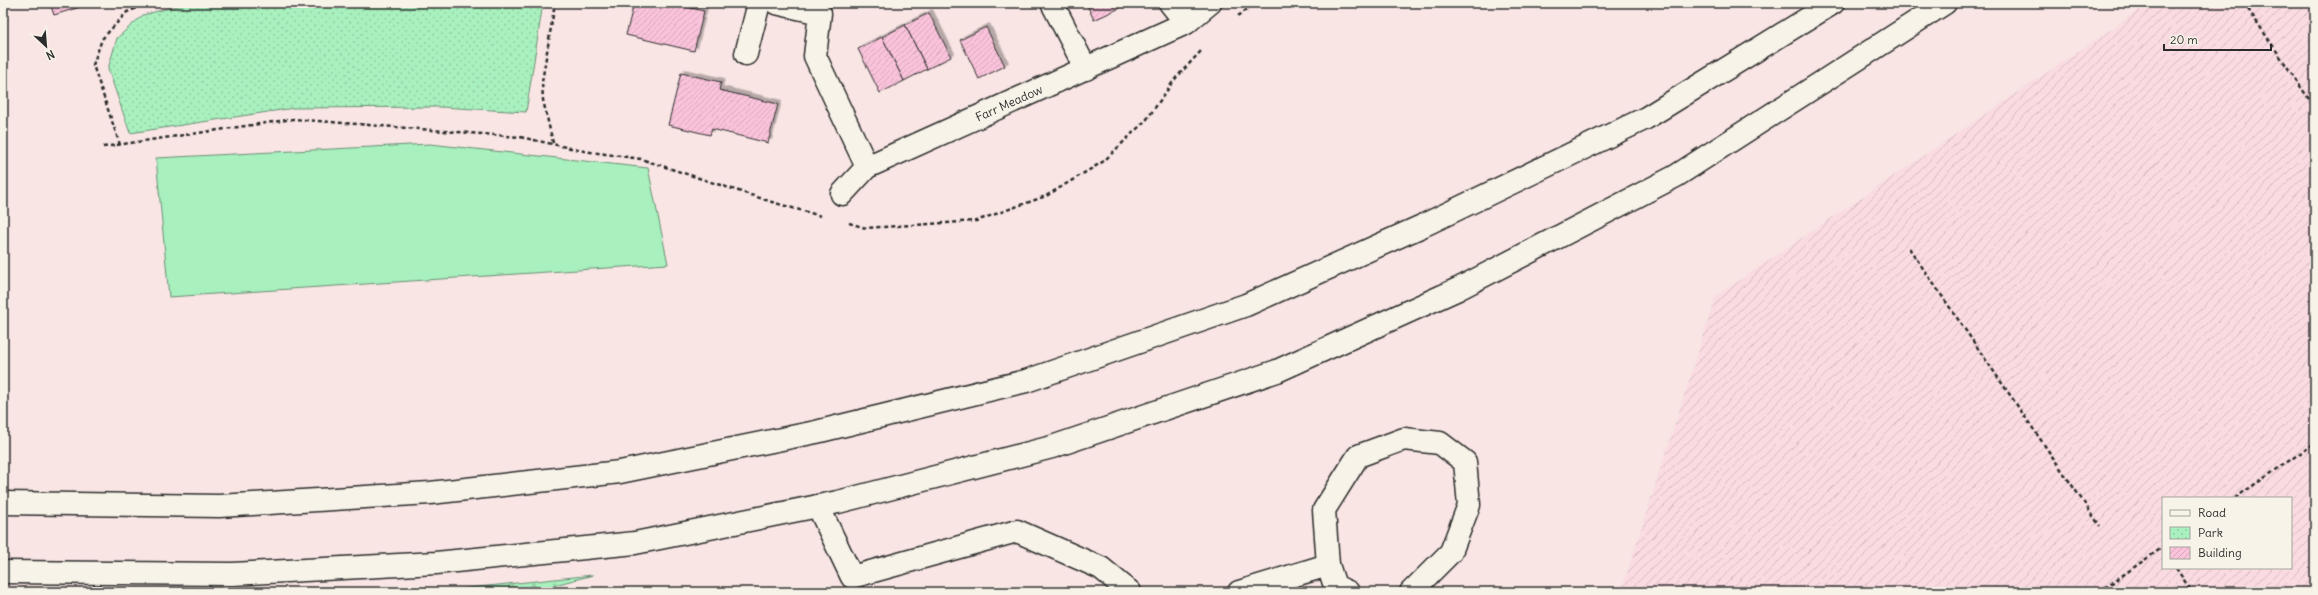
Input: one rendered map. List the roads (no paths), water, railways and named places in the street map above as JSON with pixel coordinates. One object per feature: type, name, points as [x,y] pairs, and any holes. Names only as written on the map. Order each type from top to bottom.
[{"type":"main road","points":[[746,54],[759,3]]},
{"type":"main road","points":[[776,3],[820,13],[815,56],[867,167]]},
{"type":"main road","points":[[1052,3],[1086,69]]},
{"type":"main road","points":[[1170,3],[1186,23]]},
{"type":"main road","name":"Farr Meadow","points":[[842,194],[867,167],[1186,23],[1210,3]]},
{"type":"main road","points":[[3,503],[219,506],[430,493],[620,472],[816,432],[1026,381],[1246,305],[1422,226],[1646,118],[1833,3]]},
{"type":"main road","points":[[3,572],[232,574],[436,563],[635,542],[818,506],[1052,447],[1276,371],[1458,289],[1676,176],[1945,3]]},
{"type":"main road","points":[[1348,592],[1335,586],[1328,565],[1324,510],[1358,456],[1404,440],[1440,443],[1466,462],[1469,505],[1451,552],[1411,592]]},
{"type":"main road","points":[[818,506],[847,585],[1018,531],[1101,568],[1130,592]]},
{"type":"main road","points":[[1239,592],[1328,565]]}]
